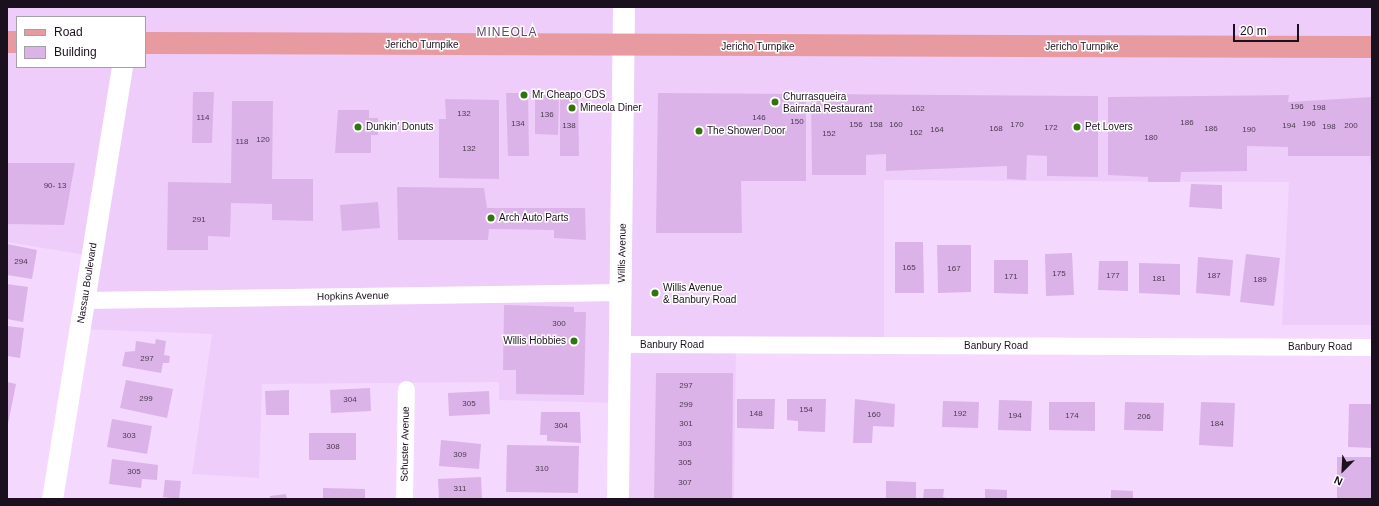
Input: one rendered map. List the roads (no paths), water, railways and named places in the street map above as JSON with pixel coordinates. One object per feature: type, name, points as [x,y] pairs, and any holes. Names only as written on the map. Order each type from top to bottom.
[{"type":"main road","name":"Willis Avenue","points":[[618,499],[624,7]]},
{"type":"main road","name":"Jericho Turnpike","points":[[146,43],[624,47],[1372,47]]},
{"type":"street","name":"Nassau Boulevard","points":[[52,499],[122,68]]},
{"type":"street","name":"Hopkins Avenue","points":[[84,300],[621,292]]},
{"type":"street","name":"Banbury Road","points":[[621,344],[1372,348]]},
{"type":"street","name":"Schuster Avenue","points":[[404,499],[406,389]]},
{"type":"place","name":"Mr Cheapo CDS","points":[[524,95]]},
{"type":"place","name":"Churrasqueira Bairrada Restaurant","points":[[775,102]]},
{"type":"place","name":"Mineola Diner","points":[[572,108]]},
{"type":"place","name":"Dunkin' Donuts","points":[[358,127]]},
{"type":"place","name":"Pet Lovers","points":[[1077,127]]},
{"type":"place","name":"The Shower Door","points":[[699,131]]},
{"type":"place","name":"Arch Auto Parts","points":[[491,218]]},
{"type":"place","name":"Willis Avenue & Banbury Road","points":[[655,293]]},
{"type":"place","name":"Willis Hobbies","points":[[574,341]]},
{"type":"district","name":"MINEOLA","points":[[507,33]]}]
